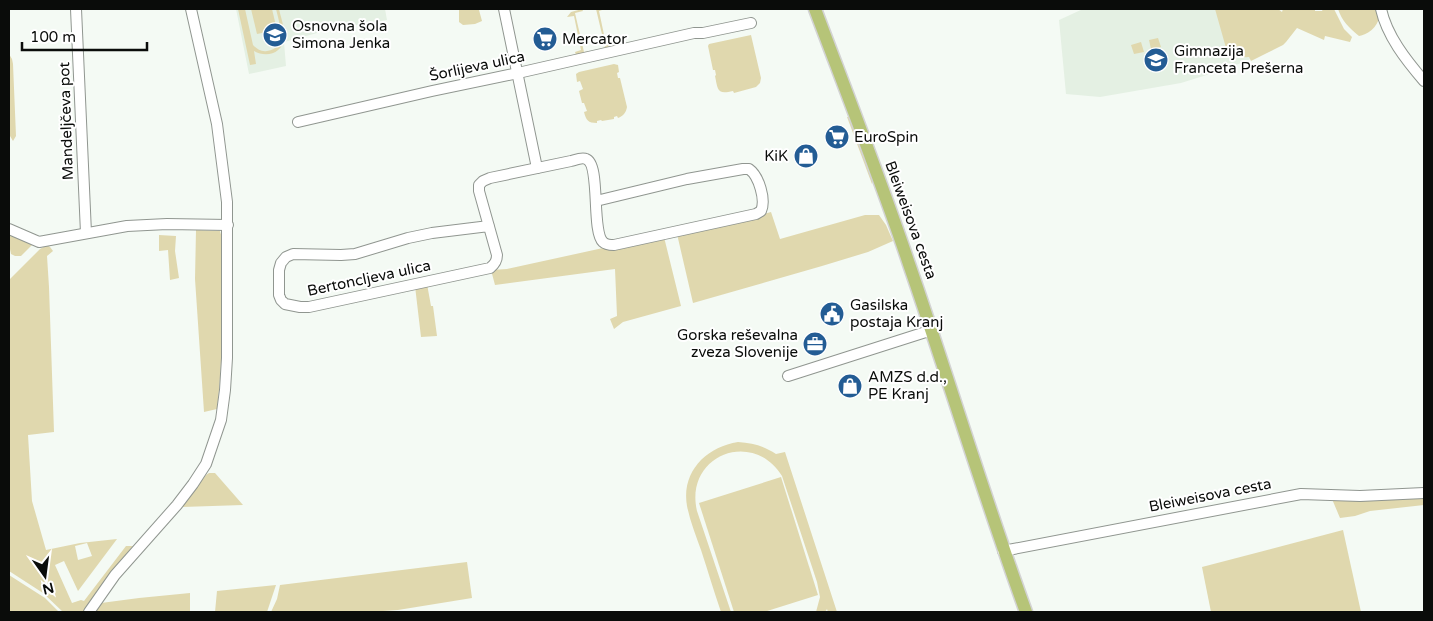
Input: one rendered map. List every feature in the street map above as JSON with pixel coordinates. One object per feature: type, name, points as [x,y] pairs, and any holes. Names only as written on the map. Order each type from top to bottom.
[{"type":"main road","name":"Bleiweisova cesta","points":[[815,9],[890,210],[932,330],[1003,551],[1026,612]]},
{"type":"street","name":"Mandeljčeva pot","points":[[76,9],[86,233]]},
{"type":"street","points":[[89,612],[115,575],[177,505],[193,484],[206,464],[221,420],[226,382],[228,225],[225,177],[217,124],[191,9]]},
{"type":"street","points":[[504,9],[537,168]]},
{"type":"street","points":[[1381,9],[1399,50],[1424,81]]},
{"type":"street","name":"Šorlijeva ulica","points":[[298,122],[694,33],[703,33],[751,23]]},
{"type":"street","name":"Bertoncljeva ulica","points":[[489,226],[408,238],[355,254],[293,254],[286,257],[281,263],[279,270],[279,295],[285,304],[309,307],[490,268],[497,260],[497,255],[479,185],[490,178],[582,158],[587,159],[593,166],[596,201],[599,236],[604,243],[614,245],[756,214],[761,211],[764,202],[757,177],[749,169],[687,179],[596,201]]},
{"type":"street","points":[[9,230],[38,242],[127,226],[168,224],[228,225]]},
{"type":"street","points":[[788,376],[932,330]]},
{"type":"street","name":"Bleiweisova cesta","points":[[1003,551],[1301,494],[1360,496],[1424,493]]},
{"type":"shaded area","name":"Osnovna šola Simona Jenka","points":[[236,9],[385,9],[387,20],[332,29],[284,42],[286,66],[249,74]]},
{"type":"shaded area","points":[[238,9],[245,9],[253,45],[259,50],[265,51],[274,49],[280,40],[280,27],[276,9],[279,9],[284,30],[283,43],[273,53],[264,54],[254,51],[256,64],[250,65]]},
{"type":"shaded area","points":[[251,9],[272,9],[277,30],[257,34]]},
{"type":"shaded area","points":[[459,9],[478,9],[482,21],[463,25],[459,22]]},
{"type":"shaded area","points":[[582,9],[583,11],[575,13],[584,52],[591,51],[576,55],[575,52],[581,50],[574,16],[567,17],[571,12]]},
{"type":"shaded area","points":[[596,9],[605,9],[599,11],[606,44],[613,43],[612,47],[598,50],[605,47]]},
{"type":"shaded area","name":"Gimnazija Franceta Prešerna","points":[[1083,9],[1262,9],[1273,50],[1226,69],[1181,83],[1100,97],[1066,94],[1059,20]]},
{"type":"shaded area","points":[[1215,9],[1278,9],[1282,12],[1283,9],[1315,9],[1315,11],[1322,11],[1323,9],[1334,9],[1344,29],[1352,37],[1350,42],[1325,36],[1324,40],[1297,28],[1283,45],[1251,61],[1249,57],[1228,55]]},
{"type":"shaded area","points":[[1338,9],[1377,9],[1379,16],[1377,24],[1372,30],[1359,36],[1346,24]]},
{"type":"shaded area","points":[[751,35],[761,78],[760,83],[756,87],[734,93],[733,91],[721,92],[717,85],[715,70],[713,70],[709,44]]},
{"type":"shaded area","points":[[1158,38],[1161,47],[1151,49],[1149,40]]},
{"type":"shaded area","points":[[1141,42],[1144,52],[1134,54],[1131,45]]},
{"type":"shaded area","points":[[9,54],[13,64],[16,136],[13,141],[9,135]]},
{"type":"shaded area","points":[[614,64],[618,65],[619,72],[617,73],[627,107],[626,111],[618,118],[617,116],[614,119],[597,121],[597,123],[589,122],[584,112],[587,111],[584,103],[582,103],[579,91],[583,89],[580,81],[577,82],[576,74]]},
{"type":"shaded area","points":[[847,117],[851,117],[873,180],[872,184]]},
{"type":"shaded area","points":[[771,212],[780,239],[865,215],[879,215],[893,241],[868,252],[693,303],[677,234]]},
{"type":"shaded area","points":[[196,230],[220,231],[222,238],[221,367],[217,409],[204,412],[195,279]]},
{"type":"shaded area","points":[[9,234],[32,245],[21,256],[15,256],[11,254]]},
{"type":"shaded area","points":[[159,235],[176,236],[175,251],[179,278],[170,280],[168,250],[159,251]]},
{"type":"shaded area","points":[[664,237],[681,306],[623,322],[614,329],[610,319],[617,316],[615,269],[495,285],[491,270],[507,269]]},
{"type":"shaded area","points":[[47,245],[53,251],[47,256],[54,432],[28,435],[32,501],[46,550],[80,543],[117,539],[78,591],[64,561],[55,565],[72,603],[84,601],[126,546],[133,546],[109,574],[84,612],[63,612],[43,593],[9,571],[9,280],[40,249]],"holes":[[[87,543],[92,556],[78,560],[75,546]]]},
{"type":"shaded area","points":[[427,284],[431,306],[433,306],[437,336],[421,337],[415,286]]},
{"type":"shaded area","points":[[738,442],[758,445],[776,454],[785,452],[837,612],[828,612],[827,609],[825,612],[816,612],[820,597],[817,582],[782,476],[769,461],[754,453],[738,451],[723,455],[710,463],[701,476],[696,492],[697,511],[731,612],[721,612],[690,517],[686,494],[692,472],[706,455],[716,449]]},
{"type":"shaded area","points":[[209,473],[215,473],[243,505],[182,507]]},
{"type":"shaded area","points":[[781,477],[818,595],[764,612],[734,612],[699,503]]},
{"type":"shaded area","points":[[1424,497],[1424,505],[1370,511],[1340,518],[1332,499]]},
{"type":"shaded area","points":[[1343,530],[1361,612],[1211,612],[1202,567]]},
{"type":"shaded area","points":[[467,562],[472,598],[398,610],[368,612],[271,612],[277,599],[280,585]]},
{"type":"shaded area","points":[[9,575],[45,598],[59,612],[9,612]]},
{"type":"shaded area","points":[[276,585],[267,612],[215,612],[217,591]]},
{"type":"shaded area","points":[[190,593],[190,612],[95,612],[101,603]]},
{"type":"place","name":"Osnovna šola Simona Jenka","points":[[275,35]]},
{"type":"place","name":"Mercator","points":[[545,39]]},
{"type":"place","name":"Gimnazija Franceta Prešerna","points":[[1156,60]]},
{"type":"place","name":"EuroSpin","points":[[837,137]]},
{"type":"place","name":"KiK","points":[[806,156]]},
{"type":"place","name":"Gasilska postaja Kranj","points":[[832,314]]},
{"type":"place","name":"Gorska reševalna zveza Slovenije","points":[[815,344]]},
{"type":"place","name":"AMZS d.d., PE Kranj","points":[[850,386]]}]
